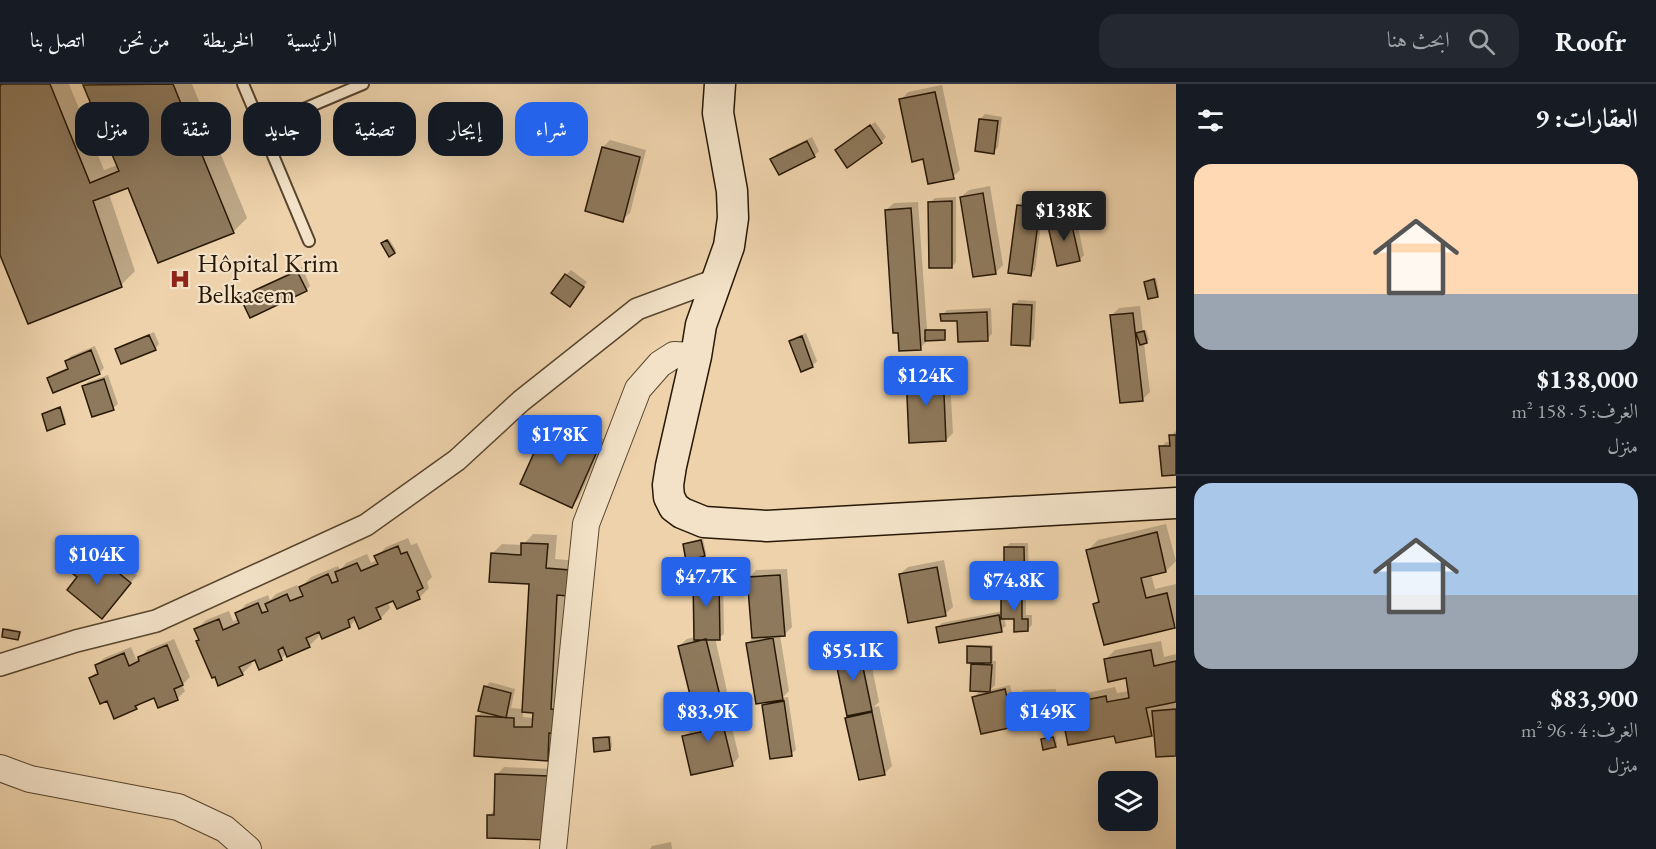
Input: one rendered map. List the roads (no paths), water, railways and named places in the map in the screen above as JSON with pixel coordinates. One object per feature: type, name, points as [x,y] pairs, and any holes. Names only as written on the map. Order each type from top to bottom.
[{"type":"main road","points":[[720,84],[718,113],[732,191],[733,218],[729,246],[701,325],[671,466],[668,485],[669,497],[674,507],[704,522],[767,526],[1176,503]]},
{"type":"street","points":[[0,665],[76,641],[156,621],[366,525],[457,460],[521,401],[637,309],[718,279]]},
{"type":"street","points":[[553,849],[586,524],[638,389],[660,364],[674,355],[696,356]]},
{"type":"street","points":[[0,768],[30,779],[178,807],[225,829],[248,849]]},
{"type":"lane","points":[[243,84],[251,102]]},
{"type":"lane","points":[[320,102],[363,84]]},
{"type":"lane","points":[[273,156],[309,241]]},
{"type":"place","name":"Hôpital Krim Belkacem","points":[[180,279]]}]
